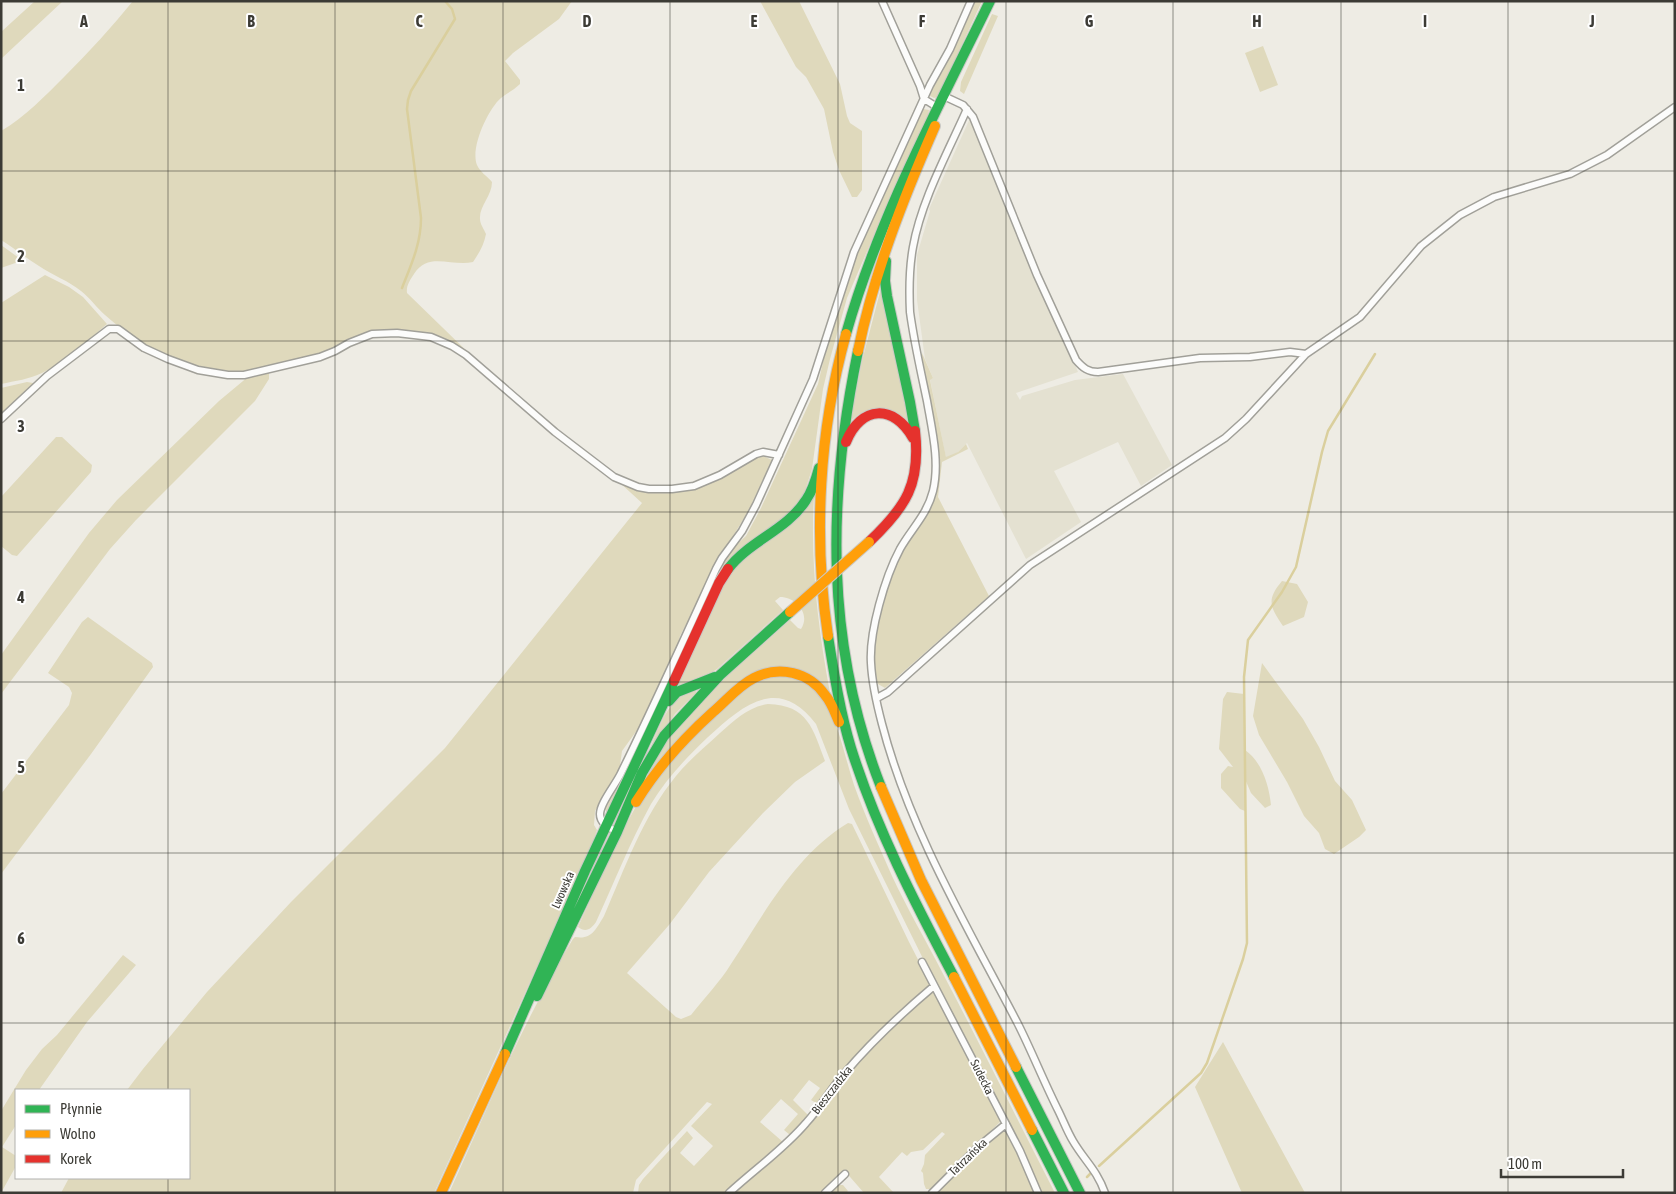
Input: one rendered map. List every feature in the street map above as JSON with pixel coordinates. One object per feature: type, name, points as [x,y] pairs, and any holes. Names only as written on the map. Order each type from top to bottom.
[{"type":"main road","points":[[850,746],[828,643],[821,574],[821,513],[825,443],[835,380],[854,306],[871,256],[937,106],[961,62],[990,1]]},
{"type":"main road","points":[[961,62],[948,98],[910,183],[888,243],[875,282],[856,356],[847,407],[837,510],[838,593],[841,627],[855,705],[872,764],[900,835],[1080,1193]]},
{"type":"main road","points":[[617,832],[642,773],[664,736],[720,675],[894,518],[906,499],[914,480],[915,441],[887,296],[885,281],[888,243]]},
{"type":"main road","points":[[840,468],[846,441],[852,429],[864,416],[872,413],[881,413],[901,421],[915,441]]},
{"type":"main road","points":[[656,721],[725,573],[745,552],[783,526],[798,511],[812,490],[825,443]]},
{"type":"main road","points":[[617,832],[659,767],[681,742],[739,689],[753,679],[768,672],[789,672],[814,682],[826,695],[850,746],[871,806],[904,877],[1064,1193]]},
{"type":"main road","points":[[656,721],[676,692],[720,675]]},
{"type":"main road","name":"Lwowska","points":[[441,1193],[606,826],[656,721]]},
{"type":"main road","name":"Lwowska","points":[[497,1072],[556,958],[617,832]]},
{"type":"street","points":[[882,1],[924,99],[937,106]]},
{"type":"street","points":[[617,832],[606,826],[600,815],[601,808],[620,775],[716,569],[742,531],[778,455],[818,365],[854,252],[971,1]]},
{"type":"street","points":[[948,98],[968,109],[1037,275],[1076,360],[1085,369],[1090,372],[1098,372],[1200,358],[1250,357],[1290,352],[1306,354]]},
{"type":"street","points":[[877,698],[888,692],[1030,565],[1225,438],[1246,419],[1306,354],[1360,316],[1421,246],[1460,215],[1494,197],[1570,174],[1607,155],[1675,107]]},
{"type":"street","points":[[968,109],[928,197],[912,248],[909,291],[910,312],[931,420],[936,474],[927,508],[902,547],[888,576],[874,626],[871,662],[887,743],[922,836],[1019,1027],[1073,1141],[1095,1170],[1106,1193]]},
{"type":"street","points":[[1,418],[47,376],[109,329],[118,329],[144,348],[168,360],[198,370],[228,375],[244,375],[320,357],[372,334],[409,334],[431,337],[459,350],[581,453],[614,477],[638,487],[658,490],[694,486],[720,475],[756,454],[770,452],[778,455]]},
{"type":"street","name":"Sudecka","points":[[922,962],[1006,1124],[1031,1174],[1038,1193]]},
{"type":"street","name":"Bieszczadzka","points":[[729,1193],[789,1141],[806,1123],[863,1052],[934,986]]},
{"type":"street","name":"Tatrzańska","points":[[932,1193],[978,1146],[1006,1124]]},
{"type":"street","points":[[825,1193],[845,1174]]},
{"type":"shaded area","points":[[35,1],[63,1],[1,59],[1,32]]},
{"type":"shaded area","points":[[133,1],[572,1],[559,19],[505,61],[520,80],[520,84],[496,103],[478,139],[475,158],[477,165],[492,182],[490,192],[480,214],[481,223],[486,234],[479,252],[473,262],[433,261],[426,263],[420,267],[408,285],[407,293],[478,362],[451,342],[436,336],[406,331],[377,331],[356,337],[326,353],[242,372],[205,370],[186,365],[168,357],[135,338],[105,315],[76,287],[44,269],[1,240],[1,131],[27,112],[50,91],[92,49]]},
{"type":"shaded area","points":[[760,1],[799,1],[840,84],[850,123],[862,131],[862,190],[857,197],[852,197],[839,170],[833,152],[824,109],[806,77],[796,67]]},
{"type":"shaded area","points":[[975,1],[982,1],[938,97],[934,98],[930,96],[931,89],[943,71]]},
{"type":"shaded area","points":[[992,14],[998,16],[964,94],[960,91],[961,82]]},
{"type":"shaded area","points":[[1263,46],[1278,85],[1260,92],[1245,53]]},
{"type":"shaded area","points":[[923,109],[929,110],[928,116],[847,298],[823,389],[812,469],[804,494],[788,515],[732,557],[607,813],[605,809],[722,563],[733,548],[746,536],[761,508],[818,384],[827,345],[855,259]]},
{"type":"shaded area","points":[[971,116],[1078,372],[1016,393],[1020,400],[1022,396],[1075,380],[1123,374],[1172,465],[1141,486],[1118,442],[1054,471],[1081,522],[1026,559],[967,443],[957,453],[946,458],[930,379],[933,378],[925,359],[917,300],[917,255],[929,209]]},
{"type":"shaded area","points":[[1,245],[26,263],[21,261],[1,268]]},
{"type":"shaded area","points":[[45,275],[69,287],[83,297],[107,324],[51,368],[32,377],[1,384],[1,303]]},
{"type":"shaded area","points":[[881,288],[910,422],[891,414],[868,410],[862,412],[850,422],[862,361]]},
{"type":"shaded area","points":[[922,353],[933,378],[930,380],[946,457],[958,452],[966,444],[968,449],[942,462],[938,497],[989,596],[885,688],[878,684],[873,662],[880,616],[899,557],[932,506],[939,474],[938,441],[921,361]]},
{"type":"shaded area","points":[[269,370],[269,379],[255,401],[136,520],[110,549],[1,694],[1,655],[89,533],[117,500],[219,401],[249,376]]},
{"type":"shaded area","points":[[27,382],[33,383],[32,387],[1,415],[1,388]]},
{"type":"shaded area","points":[[56,437],[62,437],[92,465],[91,472],[17,556],[12,555],[1,546],[1,497]]},
{"type":"shaded area","points":[[761,455],[772,460],[749,510],[724,551],[680,636],[678,646],[643,722],[622,751],[619,773],[595,811],[594,825],[597,830],[591,848],[434,1193],[61,1193],[68,1179],[190,1179],[190,1089],[128,1089],[207,992],[291,902],[445,748],[642,503],[619,482],[645,491],[660,492],[689,489],[713,482]]},
{"type":"shaded area","points":[[814,496],[813,546],[816,595],[830,693],[807,674],[792,668],[762,670],[643,784],[642,782],[672,732],[716,686],[790,620],[801,629],[804,618],[800,607],[791,600],[780,597],[775,601],[783,610],[717,669],[675,688],[725,580],[737,564],[788,527]]},
{"type":"shaded area","points":[[1282,581],[1297,584],[1308,602],[1304,617],[1283,626],[1275,614],[1272,604],[1274,593]]},
{"type":"shaded area","points":[[88,617],[152,663],[153,667],[91,754],[1,874],[1,794],[69,705],[72,693],[69,687],[48,673],[82,622]]},
{"type":"shaded area","points":[[1262,663],[1303,719],[1335,781],[1352,800],[1366,830],[1334,854],[1325,849],[1319,833],[1304,816],[1287,782],[1259,735],[1253,716]]},
{"type":"shaded area","points":[[772,676],[788,677],[803,681],[816,690],[826,703],[839,733],[858,797],[892,876],[1055,1193],[1041,1193],[849,809],[816,724],[802,709],[788,701],[774,698],[760,700],[747,706],[721,725],[685,760],[663,786],[643,818],[596,922],[588,929],[583,930],[578,927],[618,840],[655,777],[674,755],[730,702],[752,685]]},
{"type":"shaded area","points":[[694,690],[697,692],[675,714],[651,749],[662,721],[671,706],[677,699]]},
{"type":"shaded area","points":[[1227,692],[1244,694],[1245,750],[1256,761],[1264,774],[1271,805],[1265,808],[1251,793],[1245,779],[1245,811],[1240,809],[1221,788],[1221,774],[1228,766],[1233,767],[1219,749],[1223,699]]},
{"type":"shaded area","points":[[768,704],[781,705],[792,709],[807,721],[817,739],[825,761],[795,782],[763,813],[709,872],[669,925],[627,973],[676,1017],[681,1019],[691,1015],[727,971],[796,868],[829,836],[848,823],[852,824],[1000,1122],[932,1189],[926,1189],[921,1171],[925,1155],[945,1134],[942,1132],[923,1150],[911,1152],[907,1156],[902,1152],[879,1177],[894,1193],[864,1193],[844,1170],[822,1193],[733,1193],[784,1149],[809,1116],[790,1135],[784,1130],[798,1114],[781,1099],[760,1122],[783,1142],[727,1193],[638,1193],[639,1185],[643,1179],[687,1131],[693,1138],[680,1153],[694,1166],[713,1146],[691,1126],[712,1104],[707,1102],[636,1180],[633,1193],[449,1193],[538,1000],[573,939],[590,935],[601,921],[644,825],[664,792],[686,764],[731,723],[748,711]],"holes":[[[809,1080],[820,1088],[811,1100],[818,1104],[809,1116],[793,1100]]]},
{"type":"shaded area","points":[[123,955],[136,965],[87,1022],[40,1089],[15,1089],[15,1127],[2,1147],[15,1155],[15,1168],[1,1193],[1,1111],[26,1070],[42,1049],[57,1035]]},
{"type":"shaded area","points":[[1223,1042],[1305,1193],[1242,1193],[1195,1087]]},
{"type":"shaded area","points":[[1002,1131],[1008,1132],[1029,1174],[1036,1193],[936,1193],[997,1133]]},
{"type":"shaded area","points":[[838,1185],[843,1185],[848,1191],[846,1193],[828,1193]]},
{"type":"waterway","points":[[402,288],[412,263],[421,228],[407,109],[408,100],[411,91],[455,19],[452,9],[445,1]]},
{"type":"waterway","points":[[1099,1166],[1201,1073],[1207,1063],[1243,959],[1247,943],[1244,677],[1248,640],[1282,592],[1296,567],[1328,431],[1375,354]]},
{"type":"waterway","points":[[1087,1177],[1091,1173]]},
{"type":"traffic: fast","points":[[846,334],[859,291],[892,206],[930,123],[990,1]]},
{"type":"traffic: fast","points":[[886,261],[885,281],[887,296],[915,431]]},
{"type":"traffic: fast","points":[[858,351],[841,462],[837,517],[837,571],[841,625],[849,680],[863,733],[881,787]]},
{"type":"traffic: fast","points":[[728,569],[746,551],[789,520],[811,492],[819,468]]},
{"type":"traffic: fast","points":[[537,996],[617,832],[642,773],[664,736],[720,675],[790,612]]},
{"type":"traffic: fast","points":[[828,636],[844,721],[861,778],[897,865],[954,977]]},
{"type":"traffic: fast","points":[[669,701],[677,692],[715,677]]},
{"type":"traffic: fast","points":[[505,1054],[585,871],[674,681]]},
{"type":"traffic: fast","points":[[1016,1067],[1080,1193]]},
{"type":"traffic: fast","points":[[1032,1130],[1064,1193]]},
{"type":"traffic: slow","points":[[858,351],[881,265],[912,181],[935,126]]},
{"type":"traffic: slow","points":[[828,636],[821,560],[821,484],[830,408],[846,334]]},
{"type":"traffic: slow","points":[[790,612],[869,542]]},
{"type":"traffic: slow","points":[[636,802],[671,754],[691,733],[737,689],[748,681],[764,674],[773,672],[793,673],[811,681],[827,698],[839,722]]},
{"type":"traffic: slow","points":[[881,787],[921,880],[1016,1067]]},
{"type":"traffic: slow","points":[[954,977],[1032,1130]]},
{"type":"traffic: slow","points":[[441,1193],[505,1054]]},
{"type":"traffic: jam","points":[[846,442],[852,430],[860,421],[878,413],[897,419],[913,438]]},
{"type":"traffic: jam","points":[[869,542],[893,517],[908,493],[916,466],[915,431]]},
{"type":"traffic: jam","points":[[674,681],[719,583],[728,569]]}]
